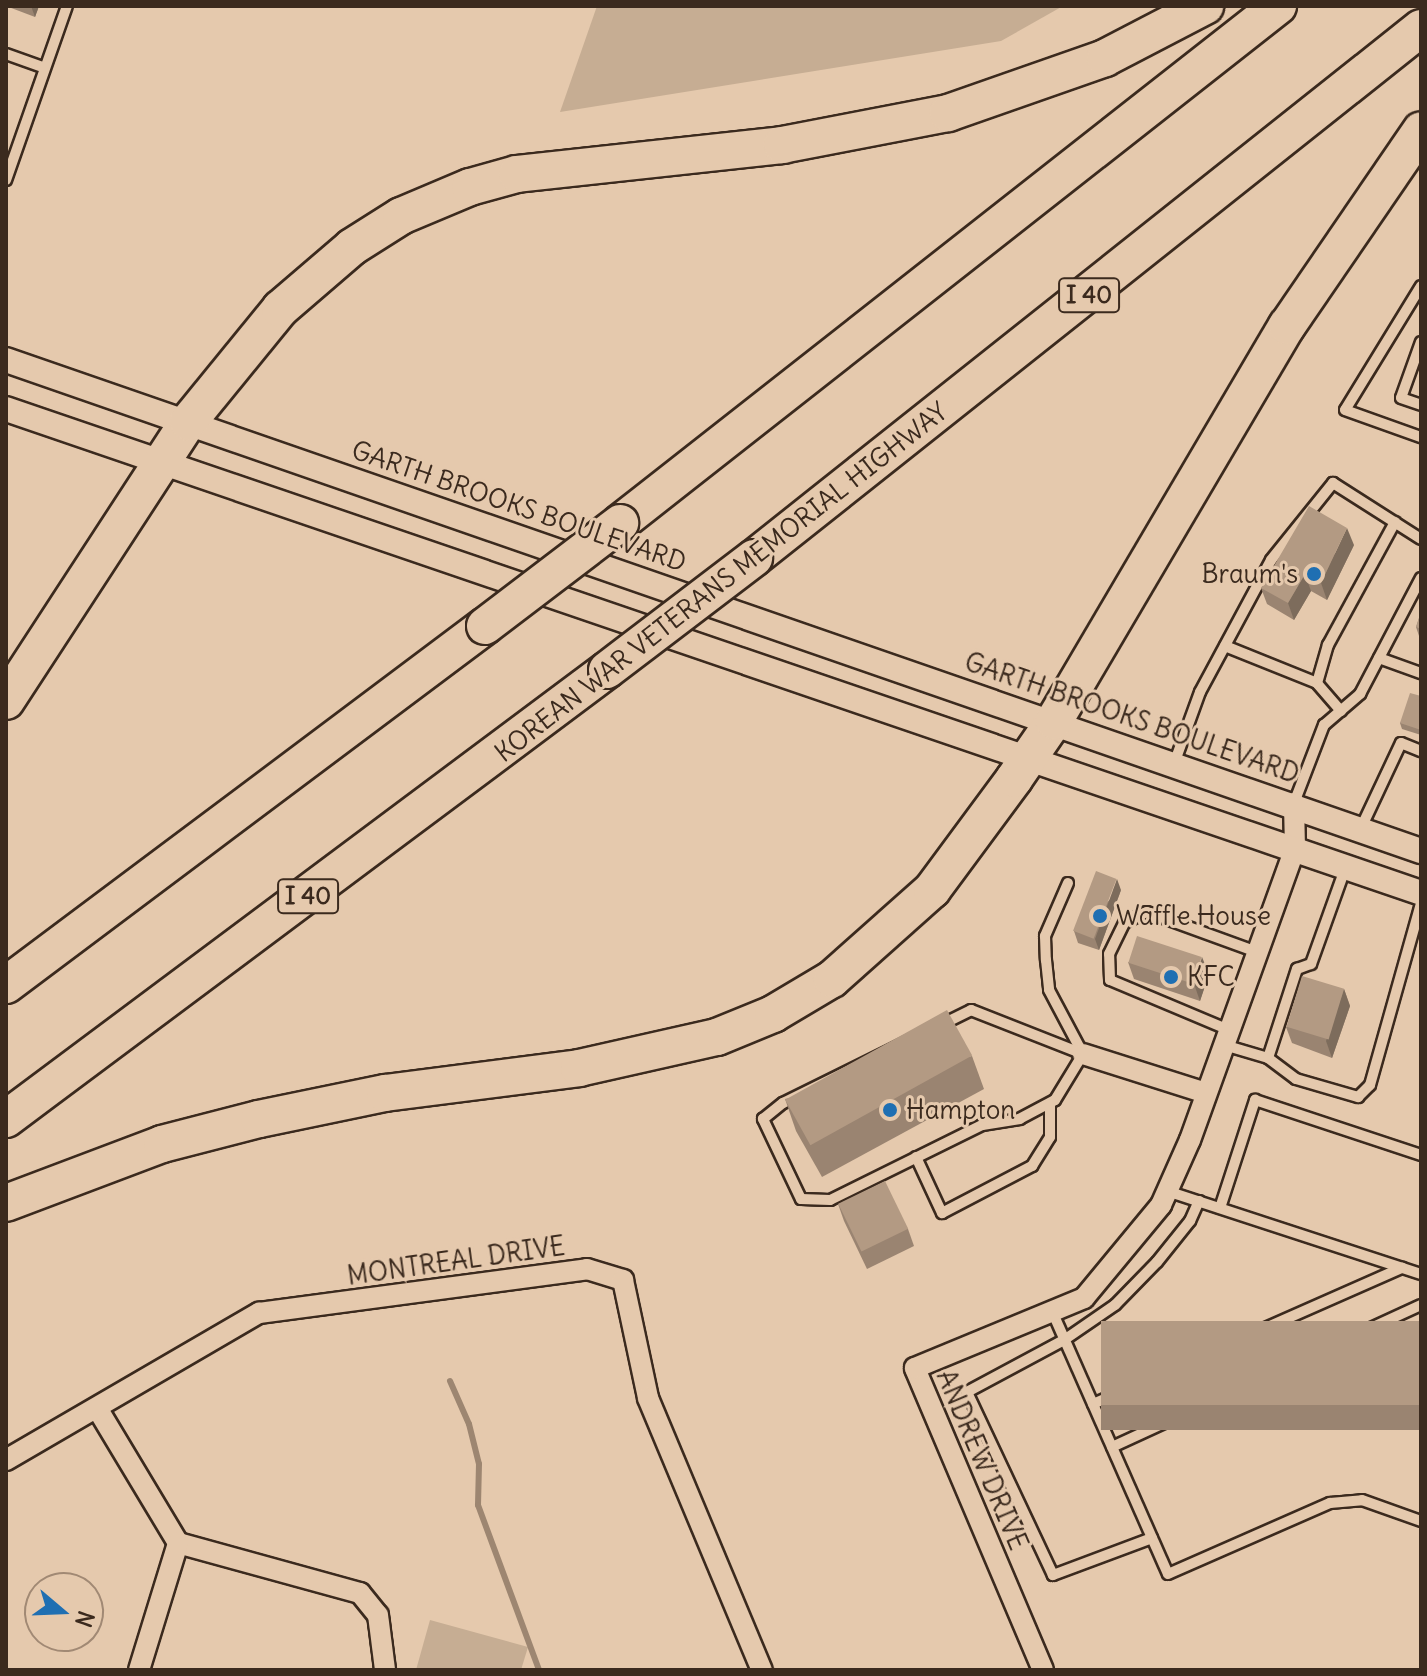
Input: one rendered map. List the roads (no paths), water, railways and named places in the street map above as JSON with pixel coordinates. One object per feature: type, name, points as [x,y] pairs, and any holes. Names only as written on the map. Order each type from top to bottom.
[{"type":"highway","points":[[6,701],[188,422],[280,309],[315,276],[364,239],[438,199],[517,174],[782,145],[948,113],[1105,58],[1205,6]]},
{"type":"highway","points":[[6,985],[620,523],[1278,6]]},
{"type":"highway","name":"KOREAN WAR VETERANS MEMORIAL HIGHWAY","points":[[6,1119],[754,558],[1421,28]]},
{"type":"highway","points":[[6,1203],[162,1144],[259,1119],[385,1093],[652,1054],[717,1037],[773,1014],[832,979],[882,940],[932,890],[1027,760],[1054,721],[1287,326],[1421,130]]},
{"type":"street","name":"GARTH BROOKS BOULEVARD","points":[[6,360],[1175,761],[1421,851]]},
{"type":"street","points":[[6,409],[1421,893]]},
{"type":"street","name":"ANDREW DRIVE","points":[[1043,1670],[915,1368],[1084,1298],[1167,1191],[1295,848],[1294,803]]},
{"type":"street","points":[[1083,1054],[1206,1093]]},
{"type":"street","name":"MONTREAL DRIVE","points":[[97,1408],[259,1313],[587,1269],[623,1280],[648,1398],[762,1670]]},
{"type":"street","points":[[6,1460],[97,1408],[178,1543],[360,1593],[378,1615],[385,1670]]},
{"type":"street","points":[[139,1670],[178,1543]]},
{"type":"lane","points":[[6,180],[67,6]]},
{"type":"lane","points":[[6,54],[45,68]]},
{"type":"lane","points":[[1421,286],[1345,410],[1421,437]]},
{"type":"lane","points":[[1421,342],[1417,367],[1401,398],[1421,405]]},
{"type":"lane","points":[[1175,761],[1200,692],[1271,560],[1333,483],[1421,539]]},
{"type":"lane","points":[[1317,683],[1328,645],[1395,522]]},
{"type":"lane","points":[[1294,803],[1324,725],[1360,694],[1421,578]]},
{"type":"lane","points":[[1225,646],[1317,683],[1341,711]]},
{"type":"lane","points":[[1379,658],[1421,673]]},
{"type":"lane","points":[[1361,828],[1401,743],[1421,751]]},
{"type":"lane","points":[[1268,1058],[1297,969],[1311,964],[1345,867]]},
{"type":"lane","points":[[1068,883],[1045,936],[1046,960],[1049,990],[1083,1054]]},
{"type":"lane","points":[[1257,952],[1147,912],[1124,923],[1109,954],[1110,980],[1268,1058],[1296,1079],[1358,1097],[1370,1085],[1421,904]]},
{"type":"lane","points":[[971,1010],[1083,1054],[1050,1104],[1020,1119],[982,1125],[830,1200],[813,1202],[793,1188],[763,1119],[783,1103],[971,1010]]},
{"type":"lane","points":[[1220,1208],[1255,1100],[1421,1155]]},
{"type":"lane","points":[[916,1157],[942,1213],[1032,1166],[1050,1137],[1050,1104]]},
{"type":"lane","points":[[1167,1191],[1421,1274]]},
{"type":"lane","points":[[1152,1538],[1053,1575],[967,1392],[1064,1340],[1145,1277],[1190,1221],[1199,1201]]},
{"type":"lane","points":[[1093,1404],[1402,1268]]},
{"type":"lane","points":[[1112,1447],[1421,1305]]},
{"type":"lane","points":[[1052,1311],[1168,1574],[1330,1503],[1362,1500],[1421,1521]]},
{"type":"waterway","points":[[450,1381],[469,1424],[479,1464],[478,1505],[539,1670]]},
{"type":"place","name":"Braum's","points":[[1314,574]]},
{"type":"place","name":"Waffle House","points":[[1100,916]]},
{"type":"place","name":"KFC","points":[[1171,977]]},
{"type":"place","name":"Hampton","points":[[890,1110]]}]
